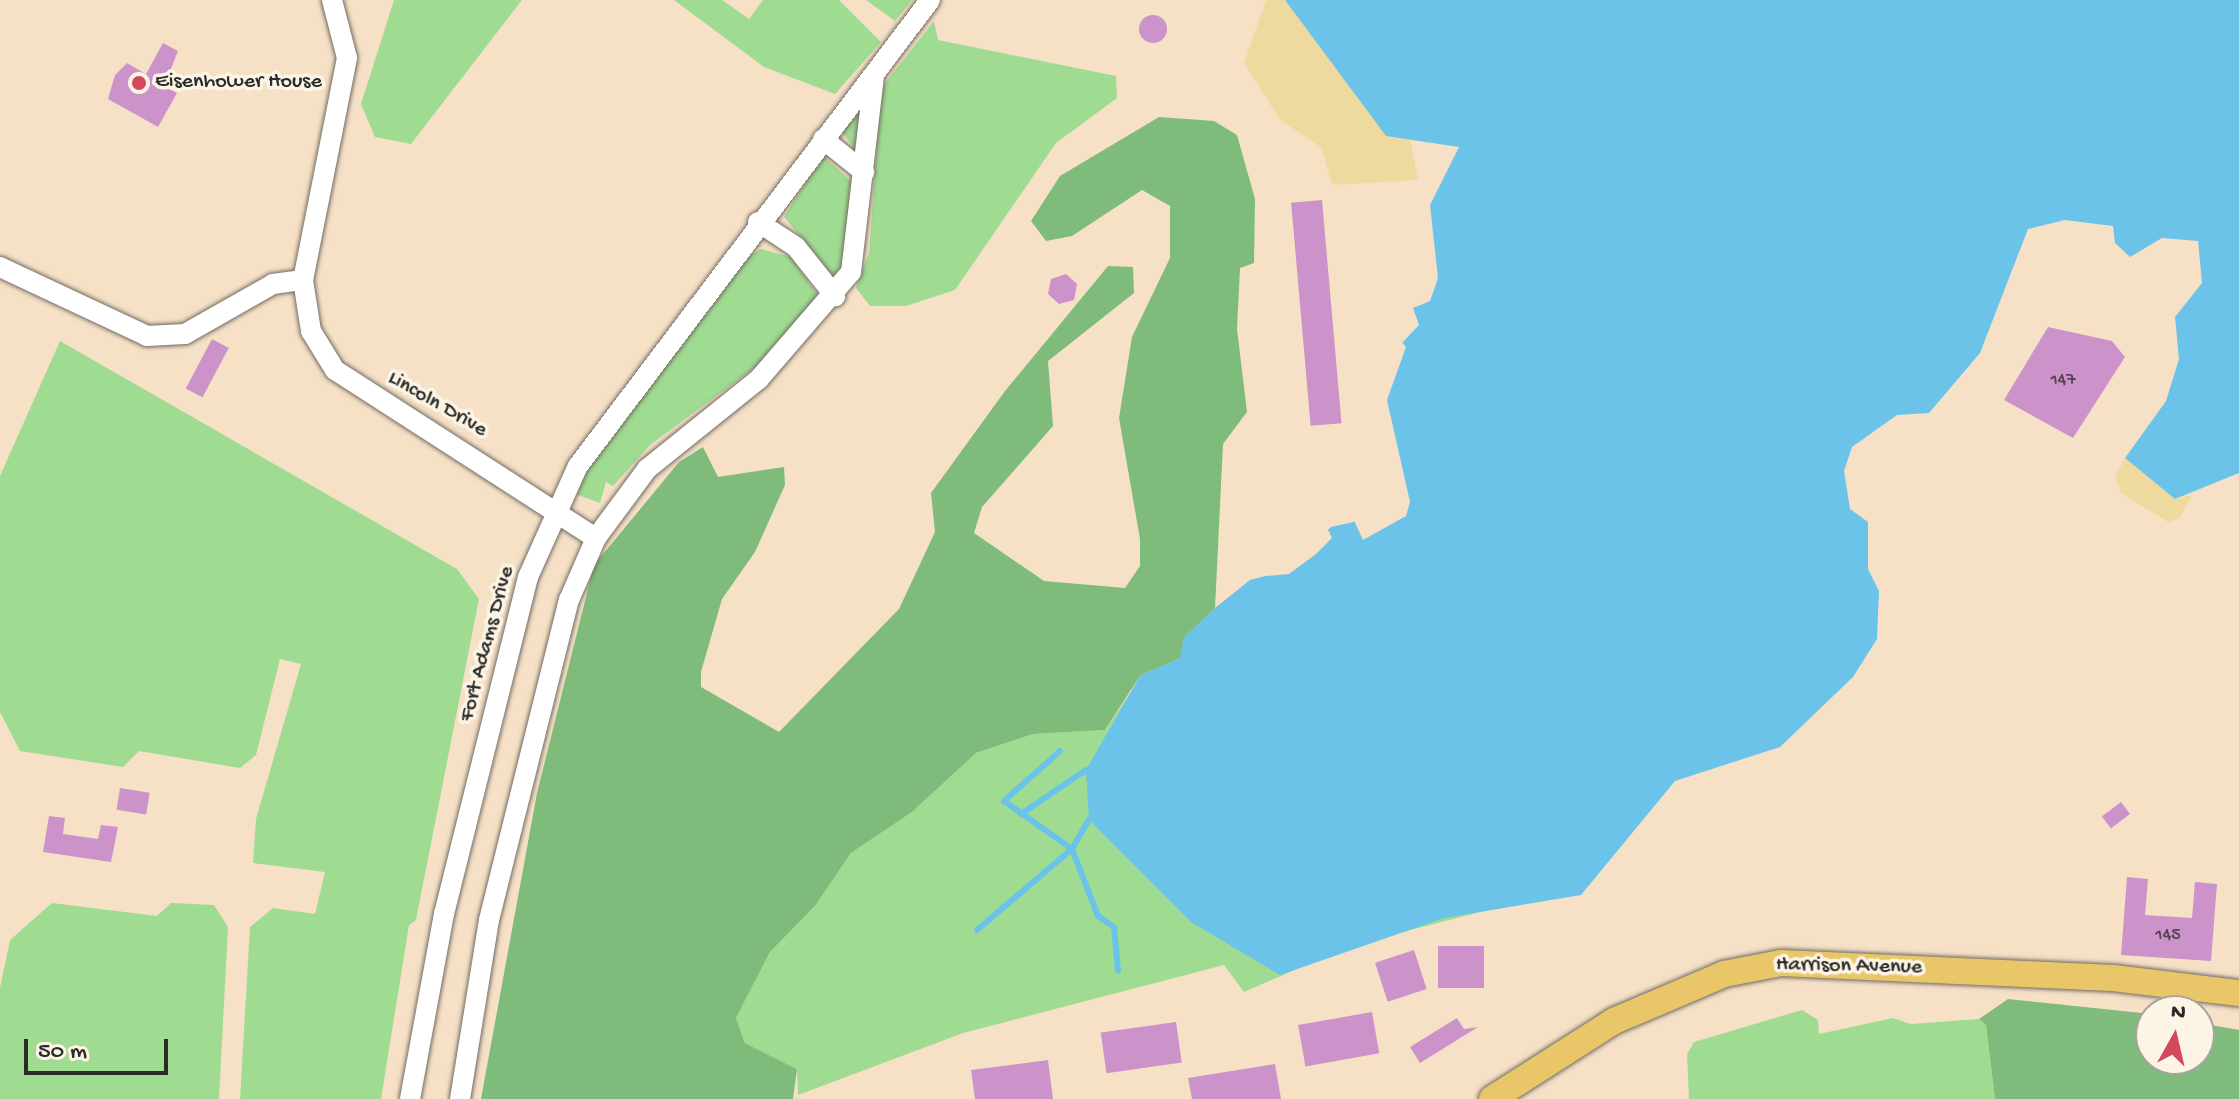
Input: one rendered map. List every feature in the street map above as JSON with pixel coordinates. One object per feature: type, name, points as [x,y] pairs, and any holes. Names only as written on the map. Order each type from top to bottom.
[{"type":"main road","name":"Harrison Avenue","points":[[1492,1099],[1614,1021],[1753,967],[1999,971],[2239,993]]},
{"type":"street","name":"Lincoln Drive","points":[[332,0],[347,58],[303,280],[311,331],[335,370],[596,538]]},
{"type":"street","name":"Fort Adams Drive","points":[[410,1099],[444,914],[528,577],[578,466],[758,222],[930,0]]},
{"type":"street","points":[[460,1099],[489,920],[569,600],[596,538],[647,469],[759,379],[835,296],[859,250],[874,75]]},
{"type":"street","points":[[823,139],[864,172]]},
{"type":"street","points":[[758,222],[796,247],[835,296]]},
{"type":"street","points":[[0,267],[147,336],[185,334],[273,284],[303,280]]},
{"type":"green space","points":[[394,0],[522,0],[411,144],[375,137],[361,104]]},
{"type":"green space","points":[[674,0],[722,0],[749,19],[763,0],[839,0],[881,42],[835,94],[764,67]]},
{"type":"green space","points":[[866,0],[912,0],[895,21]]},
{"type":"green space","points":[[934,21],[938,40],[1116,76],[1117,98],[1056,143],[955,290],[906,306],[870,306],[856,288],[869,253],[881,88]]},
{"type":"green space","points":[[865,105],[855,147],[854,148],[842,132]]},
{"type":"green space","points":[[1159,117],[1214,121],[1237,135],[1255,199],[1254,263],[1240,268],[1237,329],[1247,412],[1223,444],[1215,608],[1184,638],[1180,658],[1140,676],[1105,730],[1033,734],[976,753],[912,812],[851,853],[815,906],[770,952],[736,1018],[745,1043],[797,1069],[793,1099],[481,1099],[537,793],[594,565],[679,462],[703,447],[718,477],[784,467],[785,485],[755,552],[722,599],[701,672],[701,687],[779,732],[899,609],[935,532],[931,493],[1005,391],[1108,266],[1133,267],[1134,293],[1048,361],[1053,426],[982,507],[974,533],[1044,581],[1125,588],[1140,566],[1140,539],[1119,418],[1132,337],[1170,258],[1170,206],[1142,190],[1072,236],[1046,241],[1031,221],[1060,176]]},
{"type":"green space","points":[[823,156],[852,182],[843,267],[834,277],[784,217]]},
{"type":"green space","points":[[761,249],[791,257],[818,296],[766,359],[650,445],[613,486],[606,482],[600,503],[578,495],[575,484],[744,259]]},
{"type":"green space","points":[[60,341],[457,569],[479,599],[416,920],[409,925],[381,1099],[240,1099],[250,927],[273,908],[315,914],[325,872],[253,863],[256,819],[301,664],[280,659],[256,755],[240,768],[139,751],[123,767],[20,751],[0,712],[0,476]]},
{"type":"green space","points":[[1215,608],[1243,652],[1527,900],[1352,945],[1244,992],[1224,965],[963,1033],[798,1095],[797,1069],[745,1043],[736,1018],[770,952],[815,906],[851,853],[912,812],[976,753],[1033,734],[1105,730],[1133,689]]},
{"type":"green space","points":[[52,903],[157,916],[171,903],[214,905],[228,927],[219,1099],[0,1099],[0,988],[10,940]]},
{"type":"green space","points":[[2008,999],[2135,1012],[2135,1075],[2215,1075],[2215,1026],[2239,1030],[2239,1099],[1995,1099],[1986,1025],[1979,1019]]},
{"type":"green space","points":[[1802,1010],[1818,1020],[1819,1034],[1893,1018],[1911,1024],[1979,1019],[1986,1025],[1995,1099],[1689,1099],[1687,1054],[1694,1042]]},
{"type":"sand","points":[[1266,0],[1422,0],[1430,144],[1410,138],[1418,180],[1332,185],[1321,147],[1280,120],[1244,63]]},
{"type":"sand","points":[[2125,458],[2175,499],[2192,495],[2180,518],[2168,522],[2121,493],[2115,477]]},
{"type":"water","points":[[1285,0],[2239,0],[2239,473],[2175,499],[2125,458],[2166,401],[2179,359],[2175,317],[2202,283],[2198,241],[2162,238],[2130,257],[2115,243],[2113,226],[2065,220],[2028,229],[1980,353],[1929,413],[1897,415],[1852,447],[1844,471],[1850,509],[1868,522],[1868,569],[1879,591],[1877,639],[1853,677],[1780,747],[1675,781],[1581,895],[1444,918],[1280,975],[1191,922],[1089,820],[1086,770],[1140,676],[1180,658],[1184,638],[1215,608],[1250,580],[1280,572],[1331,527],[1380,516],[1393,503],[1381,404],[1400,345],[1419,325],[1413,308],[1430,301],[1438,278],[1430,205],[1459,147],[1386,136]]},
{"type":"pier","points":[[1400,340],[1406,347],[1387,400],[1410,502],[1406,516],[1363,540],[1351,514],[1378,512],[1388,502],[1377,404]]},
{"type":"pier","points":[[1326,526],[1332,538],[1316,554],[1289,574],[1266,576]]},
{"type":"building","points":[[1153,15],[1163,19],[1167,29],[1163,39],[1153,43],[1143,39],[1139,29],[1143,19]]},
{"type":"building","name":"Eisenhower House","points":[[163,43],[178,51],[164,86],[177,93],[158,127],[108,99],[115,75],[127,63],[146,74]]},
{"type":"building","points":[[1322,200],[1342,423],[1311,426],[1291,203]]},
{"type":"building","points":[[1066,274],[1077,284],[1074,300],[1059,304],[1048,294],[1051,279]]},
{"type":"building","points":[[2048,327],[2112,341],[2125,357],[2073,438],[2004,400]]},
{"type":"building","points":[[212,339],[229,348],[202,397],[186,388]]},
{"type":"building","points":[[120,788],[150,793],[146,814],[117,810]]},
{"type":"building","points":[[2121,802],[2130,814],[2111,828],[2102,816]]},
{"type":"building","points":[[49,816],[65,818],[63,834],[98,839],[101,825],[118,827],[111,862],[43,852]]},
{"type":"building","points":[[2127,877],[2148,879],[2145,915],[2192,918],[2195,882],[2217,884],[2211,961],[2121,955]]},
{"type":"building","points":[[1438,946],[1484,946],[1484,988],[1438,988]]},
{"type":"building","points":[[1414,950],[1427,989],[1388,1002],[1375,963]]},
{"type":"building","points":[[1372,1012],[1379,1053],[1305,1066],[1298,1025]]},
{"type":"building","points":[[1457,1018],[1464,1029],[1478,1027],[1420,1063],[1410,1047]]},
{"type":"building","points":[[1176,1022],[1182,1063],[1106,1073],[1101,1033]]},
{"type":"building","points":[[1048,1060],[1053,1099],[975,1099],[971,1070]]},
{"type":"building","points":[[1275,1064],[1281,1099],[1192,1099],[1188,1078]]},
{"type":"waterway","points":[[1060,751],[1004,801],[1072,849],[1098,916],[1114,927],[1118,971]]},
{"type":"waterway","points":[[1021,814],[1086,770]]},
{"type":"waterway","points":[[977,930],[1072,849],[1089,820]]},
{"type":"place","name":"Eisenhower House","points":[[139,83]]}]
